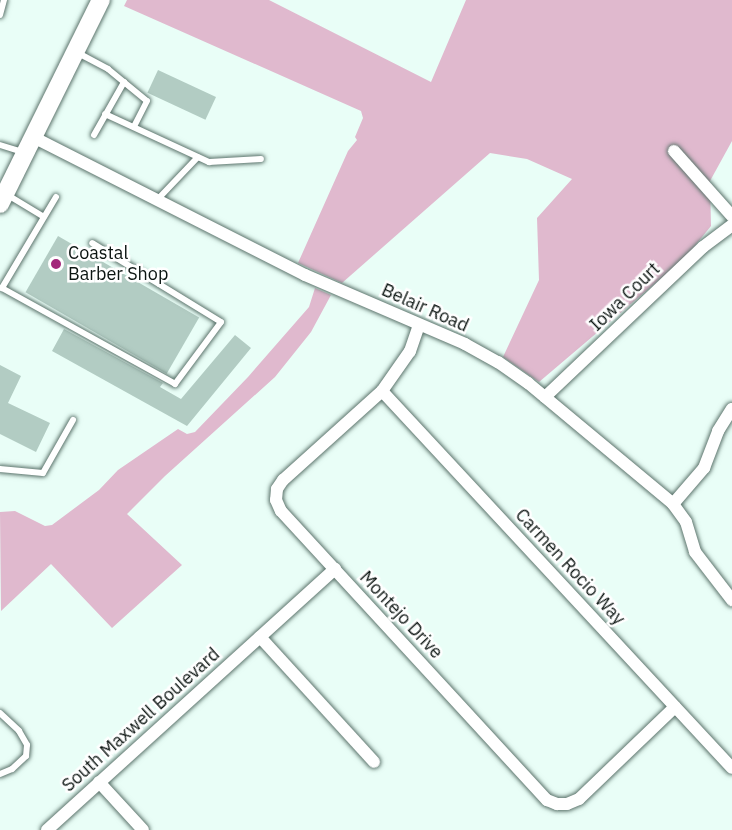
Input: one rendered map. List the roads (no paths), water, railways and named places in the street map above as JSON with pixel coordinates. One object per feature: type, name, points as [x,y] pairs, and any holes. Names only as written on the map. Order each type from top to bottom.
[{"type":"main road","points":[[2,199],[101,0]]},
{"type":"street","name":"Belair Road","points":[[29,145],[157,200],[305,275],[498,362],[673,504],[687,522],[695,552],[732,600]]},
{"type":"street","points":[[674,151],[732,216]]},
{"type":"street","name":"Iowa Court","points":[[545,398],[703,247],[732,225]]},
{"type":"street","name":"Montejo Drive","points":[[419,325],[410,351],[382,391],[277,489],[276,500],[281,511],[547,800],[557,804],[567,804],[579,799],[675,707]]},
{"type":"street","name":"Carmen Rocio Way","points":[[382,391],[732,768]]},
{"type":"street","points":[[673,504],[704,468],[718,431],[732,409]]},
{"type":"street","name":"South Maxwell Boulevard","points":[[47,830],[335,569]]},
{"type":"street","points":[[260,637],[374,762]]},
{"type":"street","points":[[99,782],[143,830]]},
{"type":"lane","points":[[0,15],[4,0]]},
{"type":"lane","points":[[76,51],[108,69],[147,101],[134,128]]},
{"type":"lane","points":[[94,135],[124,82]]},
{"type":"lane","points":[[105,114],[209,162],[261,159]]},
{"type":"lane","points":[[0,146],[29,145]]},
{"type":"lane","points":[[157,200],[198,157]]},
{"type":"lane","points":[[56,197],[3,282],[2,288],[175,384],[221,322],[92,243]]},
{"type":"lane","points":[[2,199],[44,217]]},
{"type":"lane","points":[[0,469],[43,473],[73,420]]},
{"type":"lane","points":[[0,713],[19,731],[27,745],[26,756],[12,769],[0,774]]},
{"type":"place","name":"Coastal Barber Shop","points":[[56,264]]}]
